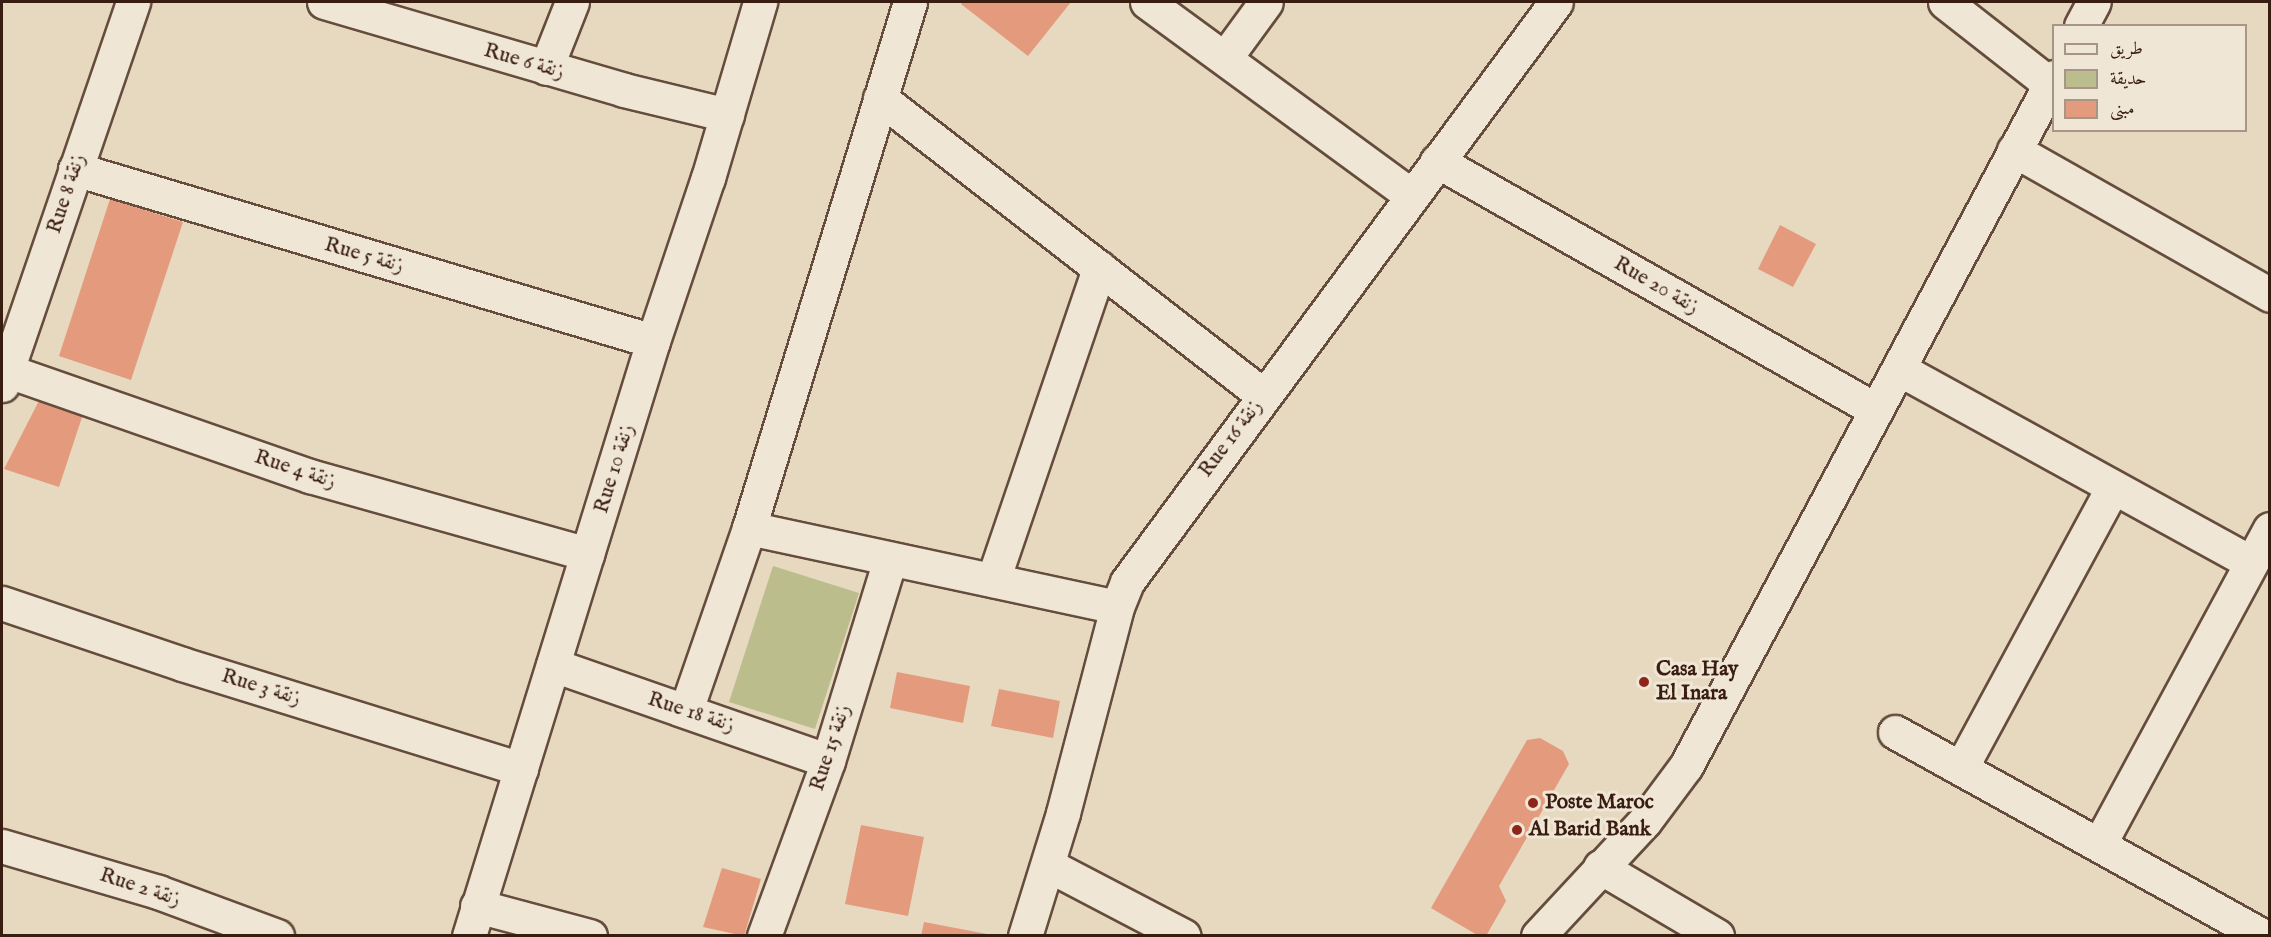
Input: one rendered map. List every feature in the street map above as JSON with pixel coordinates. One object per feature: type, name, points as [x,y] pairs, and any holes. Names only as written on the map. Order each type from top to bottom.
[{"type":"street","name":"Rue 8 زنقة","points":[[5,378],[133,2]]},
{"type":"street","name":"Rue 6 زنقة","points":[[324,2],[546,68],[727,115]]},
{"type":"street","points":[[546,68],[572,2]]},
{"type":"street","name":"Rue 10 زنقة","points":[[473,921],[653,341],[727,115],[760,2]]},
{"type":"street","points":[[686,710],[749,528],[909,2]]},
{"type":"street","points":[[1148,2],[1412,196]]},
{"type":"street","points":[[1225,58],[1266,2]]},
{"type":"street","name":"Rue 16 زنقة","points":[[1025,936],[1048,865],[1117,607],[1127,582],[1155,540],[1556,2]]},
{"type":"street","points":[[1538,936],[1645,821],[1686,766],[2052,81],[1945,2]]},
{"type":"street","points":[[2082,24],[2094,2]]},
{"type":"street","points":[[880,98],[1264,396]]},
{"type":"street","points":[[2014,150],[2270,294]]},
{"type":"street","name":"Rue 20 زنقة","points":[[1437,161],[1876,410]]},
{"type":"street","name":"Rue 5 زنقة","points":[[75,169],[653,341]]},
{"type":"street","points":[[993,580],[1099,268]]},
{"type":"street","points":[[1899,369],[2250,562]]},
{"type":"street","name":"Rue 4 زنقة","points":[[5,378],[310,476],[587,554]]},
{"type":"street","points":[[1961,768],[2113,487]]},
{"type":"street","points":[[749,528],[1117,607]]},
{"type":"street","points":[[2100,843],[2250,562],[2270,530]]},
{"type":"street","name":"Rue 15 زنقة","points":[[764,936],[828,760],[890,559]]},
{"type":"street","name":"Rue 3 زنقة","points":[[2,603],[182,664],[521,769]]},
{"type":"street","name":"Rue 18 زنقة","points":[[553,665],[828,760]]},
{"type":"street","points":[[1896,732],[2100,843],[2226,927],[2263,936]]},
{"type":"street","name":"Rue 2 زنقة","points":[[2,846],[158,892],[276,936]]},
{"type":"street","points":[[1048,865],[1184,936]]},
{"type":"street","points":[[1600,867],[1717,936]]},
{"type":"street","points":[[473,921],[590,936]]},
{"type":"green space","points":[[773,566],[859,593],[815,729],[729,702]]},
{"type":"building","points":[[963,2],[1071,2],[1028,56],[961,4]]},
{"type":"building","points":[[110,199],[183,222],[131,380],[59,356]]},
{"type":"building","points":[[1780,225],[1816,244],[1793,287],[1758,269]]},
{"type":"building","points":[[44,391],[86,405],[59,487],[4,469]]},
{"type":"building","points":[[897,672],[970,686],[963,723],[890,708]]},
{"type":"building","points":[[999,689],[1060,701],[1053,738],[991,726]]},
{"type":"building","points":[[1540,738],[1563,751],[1569,764],[1499,886],[1506,901],[1486,936],[1479,936],[1431,908],[1527,740]]},
{"type":"building","points":[[861,825],[924,837],[908,916],[845,904]]},
{"type":"building","points":[[722,868],[761,879],[744,936],[703,927]]},
{"type":"building","points":[[924,922],[987,934],[987,936],[921,936]]},
{"type":"place","name":"Casa Hay El Inara","points":[[1644,682]]},
{"type":"place","name":"Poste Maroc","points":[[1533,803]]},
{"type":"place","name":"Al Barid Bank","points":[[1517,830]]}]
